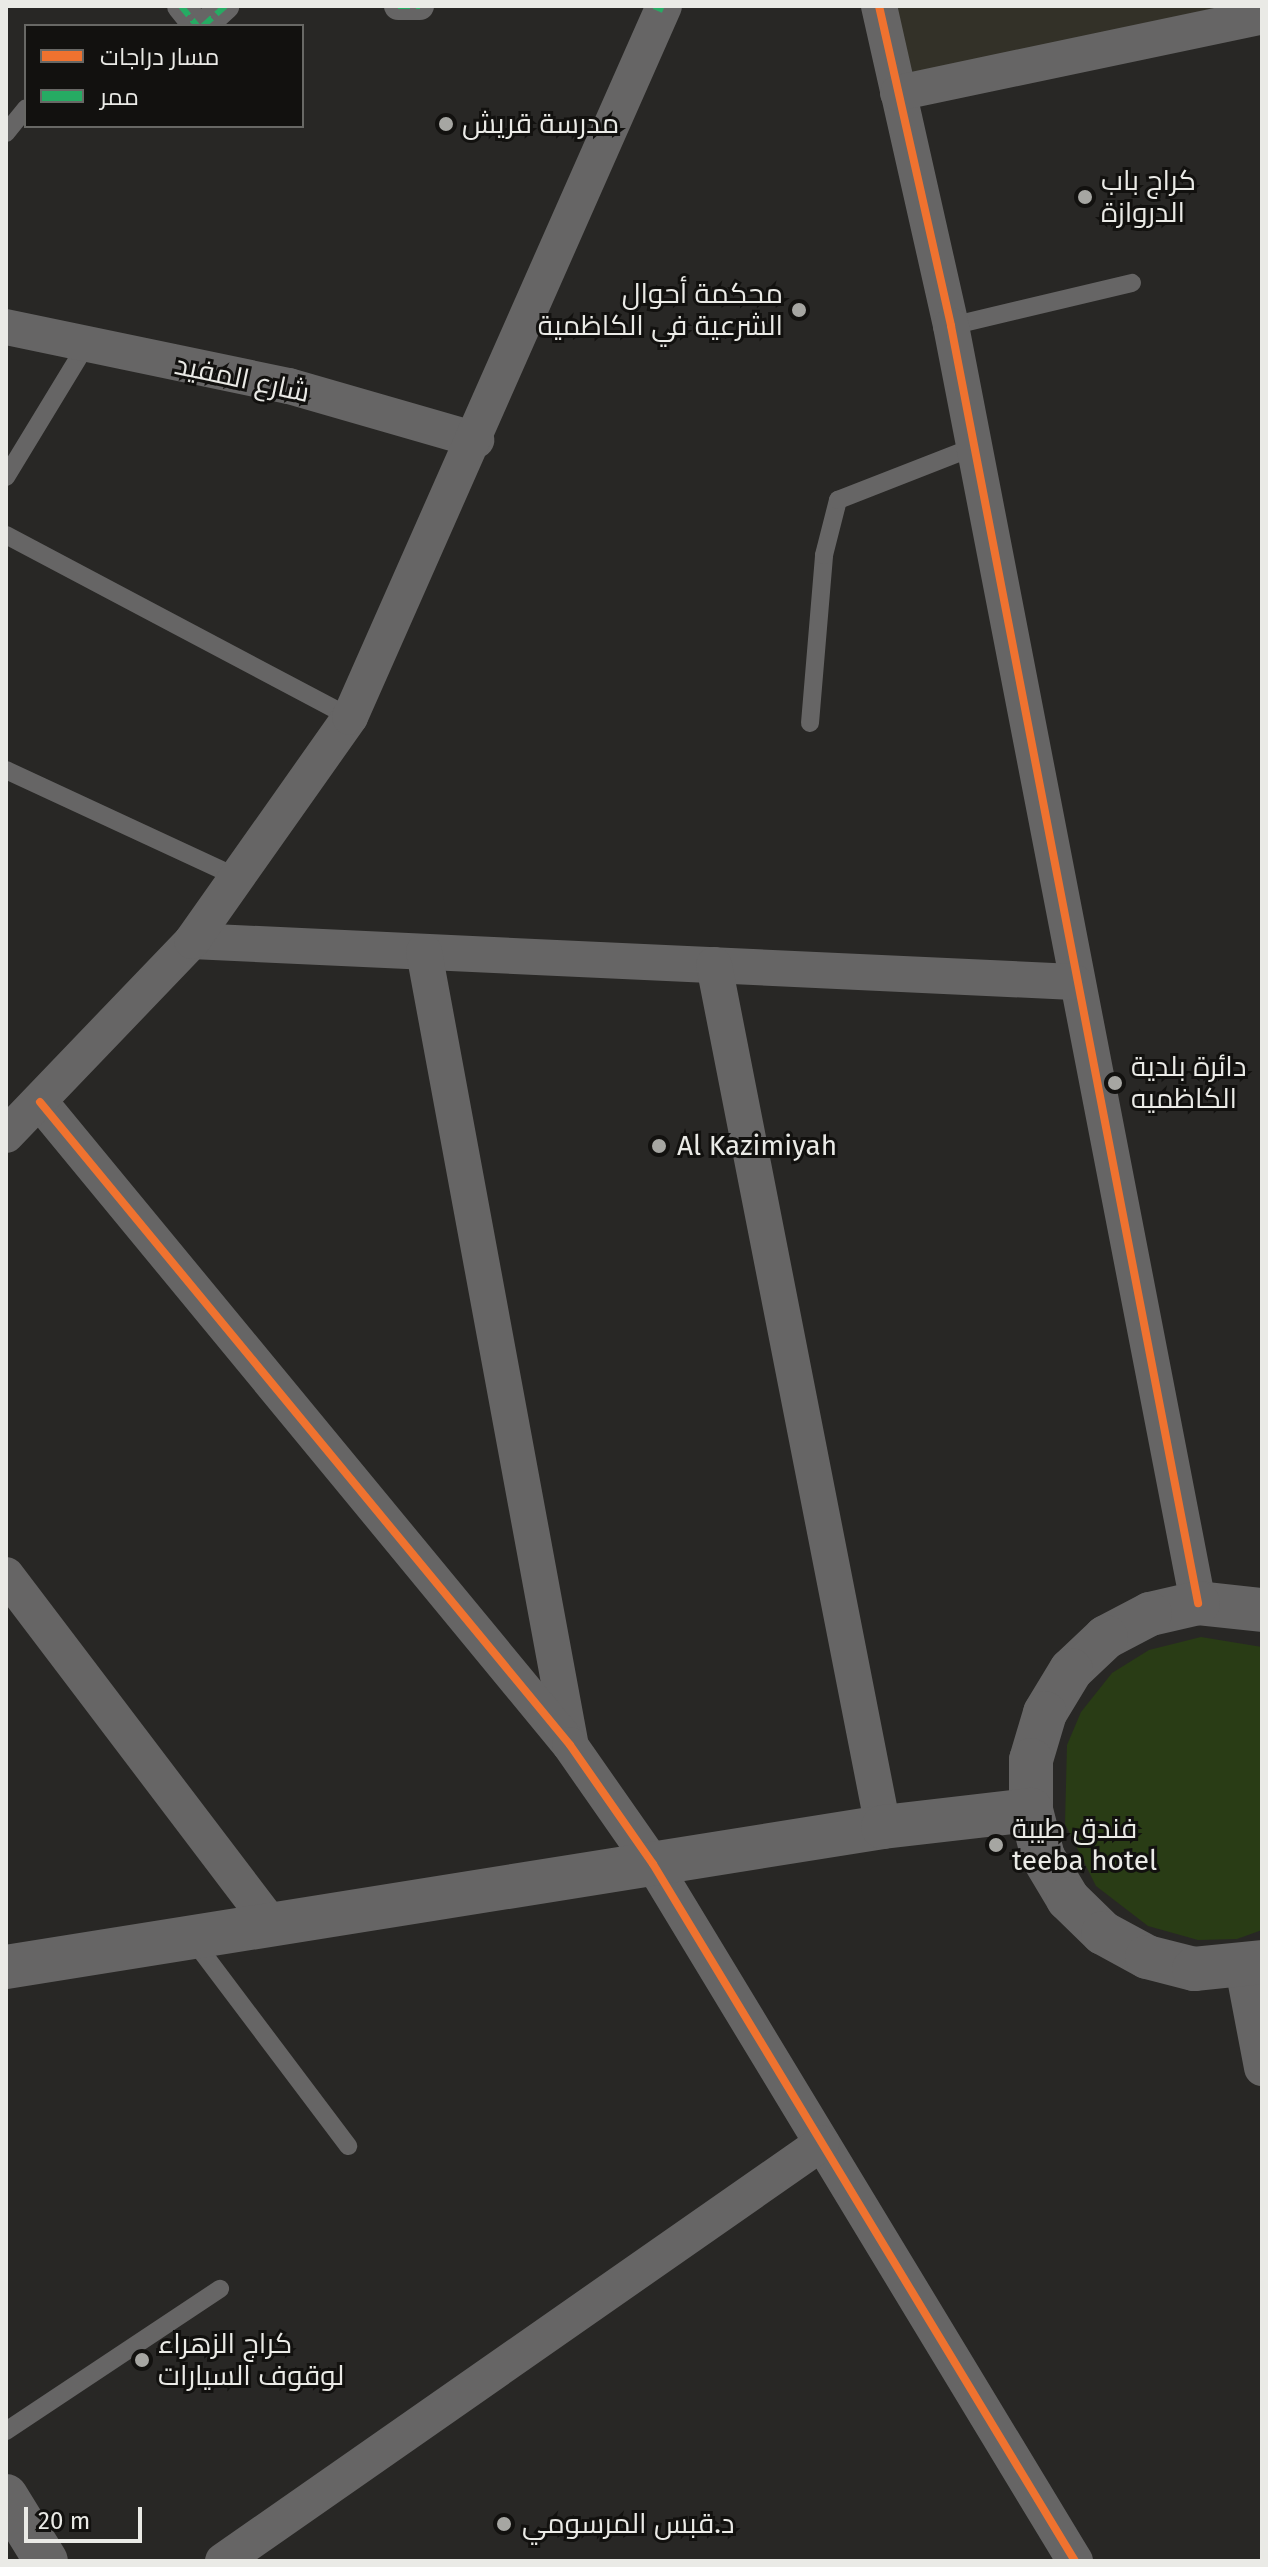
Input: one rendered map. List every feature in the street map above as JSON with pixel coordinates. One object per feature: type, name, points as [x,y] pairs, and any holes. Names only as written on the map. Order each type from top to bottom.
[{"type":"street","points":[[181,6],[198,24]]},
{"type":"street","points":[[202,24],[225,6]]},
{"type":"street","points":[[398,6],[420,6]]},
{"type":"street","points":[[879,6],[951,326],[1074,982],[1198,1603]]},
{"type":"street","points":[[6,1135],[192,941],[350,717],[476,440],[660,7]]},
{"type":"street","points":[[898,93],[1262,16]]},
{"type":"street","name":"شارع المفيد","points":[[6,327],[85,347],[289,386],[476,440]]},
{"type":"street","points":[[192,941],[1074,982]]},
{"type":"street","points":[[424,952],[570,1745]]},
{"type":"street","points":[[714,965],[883,1827]]},
{"type":"street","points":[[40,1102],[570,1745],[653,1864],[822,2143],[1061,2556]]},
{"type":"street","points":[[6,1575],[272,1925]]},
{"type":"street","points":[[1262,1610],[1198,1603],[1150,1614],[1106,1637],[1071,1670],[1038,1736],[1031,1810],[1043,1857],[1068,1899],[1103,1933],[1147,1957],[1194,1969],[1253,1965],[1262,2068]]},
{"type":"street","points":[[6,1967],[883,1827],[1031,1810]]},
{"type":"street","points":[[223,2561],[822,2143]]},
{"type":"street","points":[[6,2496],[46,2561]]},
{"type":"lane","points":[[951,326],[1132,283]]},
{"type":"lane","points":[[6,477],[85,347]]},
{"type":"lane","points":[[810,723],[824,555],[838,500],[974,447]]},
{"type":"lane","points":[[6,535],[350,717]]},
{"type":"lane","points":[[6,770],[236,877]]},
{"type":"lane","points":[[191,1938],[348,2146]]},
{"type":"lane","points":[[6,2431],[220,2289]]},
{"type":"shaded area","points":[[879,6],[1262,6],[898,93]]},
{"type":"green space","points":[[1201,1637],[1262,1647],[1262,1930],[1237,1939],[1198,1940],[1148,1926],[1096,1886],[1065,1824],[1067,1745],[1081,1712],[1112,1673],[1149,1650]]},
{"type":"marked path","points":[[181,6],[195,24]]},
{"type":"marked path","points":[[205,24],[225,6]]},
{"type":"marked path","points":[[398,6],[420,6]]},
{"type":"marked path","points":[[654,6],[663,10]]},
{"type":"cycle path","points":[[879,6],[951,326],[1198,1603]]},
{"type":"cycle path","points":[[40,1102],[570,1745],[653,1864],[1075,2561]]},
{"type":"place","name":"مدرسة قريش","points":[[446,124]]},
{"type":"place","name":"كراج باب الدروازة","points":[[1085,197]]},
{"type":"place","name":"محكمة أحوال الشرعية في الكاظمية","points":[[799,310]]},
{"type":"place","name":"دائرة بلدية الكاظميه","points":[[1115,1083]]},
{"type":"place","name":"Al Kazimiyah","points":[[659,1146]]},
{"type":"place","name":"فندق طيبة teeba hotel","points":[[996,1845]]},
{"type":"place","name":"كراج الزهراء لوقوف السيارات","points":[[142,2360]]},
{"type":"place","name":"د.قبس المرسومي","points":[[504,2524]]}]
